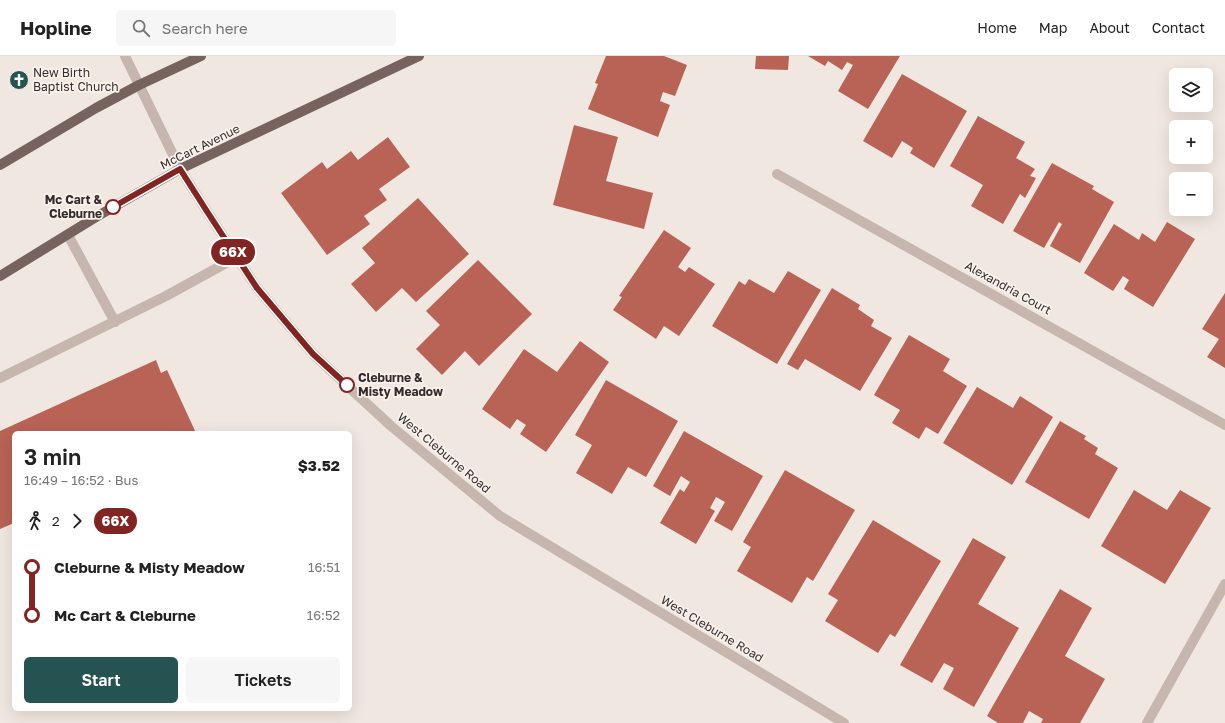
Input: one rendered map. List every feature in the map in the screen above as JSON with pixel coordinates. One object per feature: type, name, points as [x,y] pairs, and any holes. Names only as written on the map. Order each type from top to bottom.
[{"type":"main road","points":[[0,165],[96,108],[201,56]]},
{"type":"main road","name":"McCart Avenue","points":[[0,276],[96,217],[180,169],[419,56]]},
{"type":"street","name":"West Cleburne Road","points":[[125,56],[180,169],[257,288],[313,354],[391,426],[500,516],[844,723]]},
{"type":"street","name":"Alexandria Court","points":[[777,174],[1225,425]]},
{"type":"street","points":[[68,235],[115,322]]},
{"type":"street","points":[[0,378],[166,296],[237,257]]},
{"type":"street","points":[[1147,723],[1225,584]]},
{"type":"building","points":[[606,56],[664,56],[687,65],[675,96],[663,92],[660,101],[670,105],[658,137],[588,109],[598,84],[595,83]]},
{"type":"building","points":[[756,56],[789,56],[788,70],[755,69]]},
{"type":"building","points":[[808,56],[900,56],[868,109],[838,91],[853,65],[847,62],[842,70],[828,61],[825,66]]},
{"type":"building","points":[[902,74],[967,111],[934,168],[910,153],[913,148],[902,141],[892,158],[863,141]]},
{"type":"building","points":[[978,116],[1025,142],[1016,158],[1035,169],[1030,176],[1036,178],[1025,198],[1020,194],[1003,224],[971,206],[983,185],[950,166]]},
{"type":"building","points":[[574,125],[618,137],[606,181],[653,193],[644,229],[553,205]]},
{"type":"building","points":[[388,137],[410,167],[379,189],[387,200],[364,216],[370,224],[327,255],[281,193],[322,162],[327,169],[351,151],[358,160]]},
{"type":"building","points":[[1052,163],[1094,186],[1092,189],[1114,202],[1080,263],[1050,246],[1062,224],[1059,222],[1044,248],[1013,231]]},
{"type":"building","points":[[418,198],[469,254],[416,302],[402,288],[376,312],[351,284],[375,263],[362,248]]},
{"type":"building","points":[[1167,222],[1195,239],[1153,307],[1124,289],[1129,280],[1123,276],[1113,291],[1084,273],[1114,224],[1139,240],[1142,233],[1155,242]]},
{"type":"building","points":[[664,230],[691,248],[678,267],[685,272],[689,267],[715,284],[679,336],[664,326],[656,339],[613,310],[622,297],[619,296]]},
{"type":"building","points":[[478,260],[532,314],[479,366],[465,351],[442,375],[416,349],[440,325],[426,311]]},
{"type":"building","points":[[788,271],[821,290],[777,364],[712,326],[739,281],[745,285],[749,279],[774,293]]},
{"type":"building","points":[[832,288],[860,305],[858,309],[874,320],[871,326],[892,338],[860,391],[805,359],[798,370],[787,364]]},
{"type":"building","points":[[1225,293],[1225,368],[1207,357],[1219,339],[1202,329]]},
{"type":"building","points":[[909,335],[950,359],[943,371],[967,386],[938,434],[926,427],[919,439],[892,423],[900,410],[874,395]]},
{"type":"building","points":[[580,341],[609,362],[546,452],[520,434],[526,425],[517,419],[510,429],[482,409],[524,349],[557,372]]},
{"type":"building","points":[[156,360],[161,373],[167,370],[195,431],[12,431],[12,524],[0,529],[0,431]]},
{"type":"building","points":[[606,380],[678,421],[646,477],[628,467],[612,494],[576,473],[592,445],[575,435]]},
{"type":"building","points":[[977,387],[1013,408],[1020,396],[1053,417],[1012,485],[943,443]]},
{"type":"building","points":[[1060,421],[1086,436],[1084,439],[1098,448],[1095,454],[1118,468],[1089,519],[1025,482]]},
{"type":"building","points":[[684,431],[763,476],[732,531],[714,521],[725,502],[716,497],[710,508],[715,511],[696,544],[660,523],[680,489],[684,492],[690,482],[681,476],[670,496],[653,486]]},
{"type":"building","points":[[785,470],[855,510],[813,581],[807,577],[792,603],[737,571],[751,547],[743,542]]},
{"type":"building","points":[[1134,490],[1167,510],[1180,490],[1211,508],[1165,584],[1101,546]]},
{"type":"building","points":[[873,520],[941,561],[895,637],[890,634],[878,653],[825,621],[838,600],[828,594]]},
{"type":"building","points":[[973,538],[1006,557],[978,604],[1019,628],[974,707],[943,689],[954,668],[944,663],[932,683],[900,665]]},
{"type":"building","points":[[1060,589],[1092,608],[1065,656],[1105,679],[1080,723],[1041,723],[1043,719],[1029,711],[1023,723],[998,723],[987,716]]},
{"type":"bus line","name":"66X","points":[[113,207],[180,169],[257,288],[313,354],[347,385]]},
{"type":"place","name":"New Birth Baptist Church","points":[[19,80]]},
{"type":"place","name":"Mc Cart & Cleburne","points":[[113,207]]},
{"type":"place","name":"Cleburne & Misty Meadow","points":[[347,385]]}]
